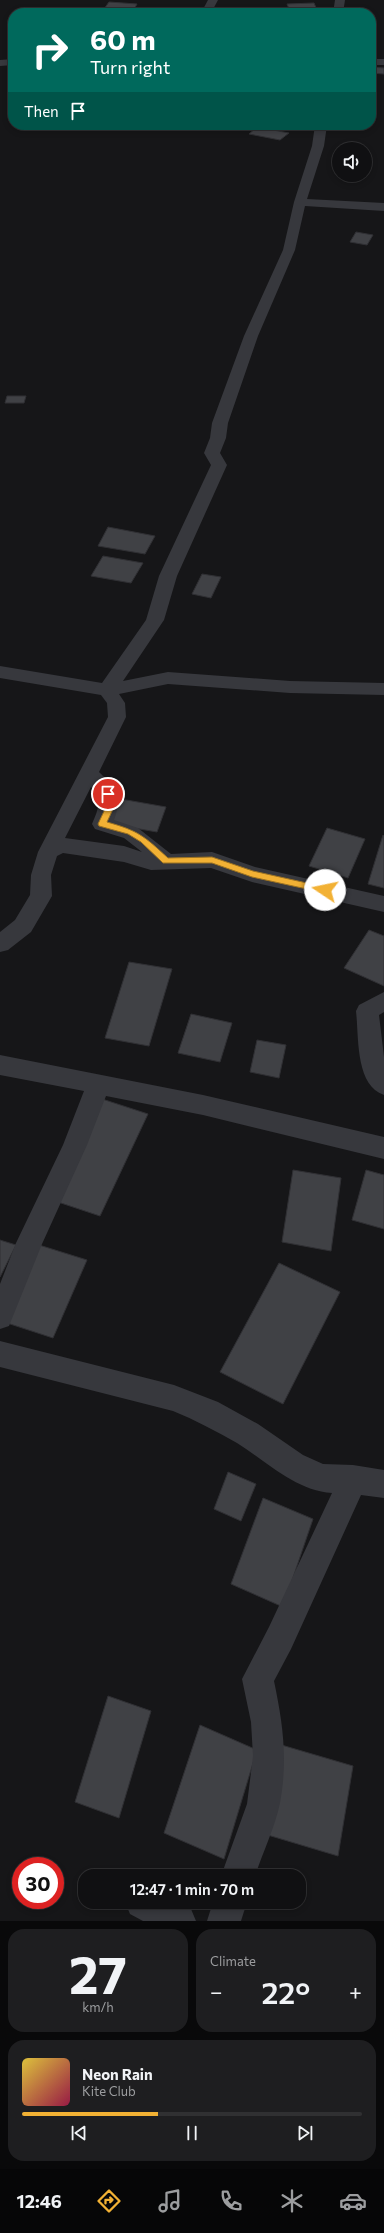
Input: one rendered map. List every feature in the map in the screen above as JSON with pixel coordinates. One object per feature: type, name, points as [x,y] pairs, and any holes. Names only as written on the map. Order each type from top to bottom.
[{"type":"street","points":[[107,690],[155,620],[168,576],[219,465],[212,453],[218,438],[220,423],[251,336],[289,250],[300,202],[318,146],[320,130]]},
{"type":"street","points":[[300,202],[384,207]]},
{"type":"street","points":[[0,672],[107,690],[168,678],[290,687],[384,689]]},
{"type":"street","points":[[0,944],[22,926],[41,896],[41,875],[48,852],[117,717],[116,703],[107,690]]},
{"type":"street","points":[[88,773],[108,794],[110,807],[102,824],[130,832],[144,840],[166,861]]},
{"type":"street","points":[[48,852],[60,845],[124,854],[150,862],[212,860],[252,874],[384,904]]},
{"type":"street","points":[[384,1001],[367,1011],[374,1071],[384,1085]]},
{"type":"street","points":[[0,1066],[203,1105],[384,1148]]},
{"type":"street","points":[[0,1317],[29,1243],[75,1145],[98,1085]]},
{"type":"street","points":[[0,1354],[174,1398],[208,1412],[241,1431],[293,1465],[322,1478],[352,1479],[384,1484]]},
{"type":"street","points":[[240,1869],[263,1804],[269,1756],[266,1722],[258,1679],[280,1638],[352,1479]]},
{"type":"street","points":[[156,1909],[179,1921]]},
{"type":"street","points":[[224,1921],[228,1909]]},
{"type":"building","points":[[109,2],[137,4],[135,8],[105,8]]},
{"type":"building","points":[[314,3],[316,8],[289,8],[287,4]]},
{"type":"building","points":[[376,67],[384,68],[384,74],[376,73]]},
{"type":"building","points":[[254,130],[273,130],[289,133],[280,140],[249,134]]},
{"type":"building","points":[[356,232],[373,235],[367,245],[350,242]]},
{"type":"building","points":[[7,396],[26,396],[24,403],[5,403]]},
{"type":"building","points":[[108,527],[155,536],[145,554],[98,546]]},
{"type":"building","points":[[103,556],[143,563],[131,583],[91,576]]},
{"type":"building","points":[[202,574],[221,577],[211,598],[192,594]]},
{"type":"building","points":[[115,798],[166,807],[157,832],[105,823]]},
{"type":"building","points":[[327,828],[365,839],[348,878],[309,866]]},
{"type":"building","points":[[383,835],[384,836],[384,888],[368,884]]},
{"type":"building","points":[[369,930],[384,936],[384,986],[344,968]]},
{"type":"building","points":[[129,962],[172,969],[149,1046],[105,1038]]},
{"type":"building","points":[[191,1014],[232,1023],[220,1062],[178,1053]]},
{"type":"building","points":[[257,1040],[286,1045],[279,1078],[250,1072]]},
{"type":"building","points":[[102,1099],[148,1114],[100,1216],[52,1200]]},
{"type":"building","points":[[293,1170],[341,1178],[331,1251],[282,1242]]},
{"type":"building","points":[[366,1170],[384,1175],[384,1229],[352,1220]]},
{"type":"building","points":[[0,1240],[16,1245],[0,1277]]},
{"type":"building","points":[[39,1245],[87,1260],[53,1338],[4,1322]]},
{"type":"building","points":[[279,1263],[340,1292],[283,1404],[220,1372]]},
{"type":"building","points":[[228,1472],[256,1484],[241,1521],[214,1509]]},
{"type":"building","points":[[263,1498],[313,1519],[283,1607],[231,1584]]},
{"type":"building","points":[[108,1696],[151,1711],[119,1818],[75,1802]]},
{"type":"building","points":[[200,1725],[257,1750],[224,1859],[164,1833]]},
{"type":"building","points":[[278,1744],[353,1766],[338,1856],[261,1833]]},
{"type":"route","points":[[108,794],[110,807],[102,824],[130,832],[144,840],[166,861],[212,860],[252,874],[325,890]]}]
